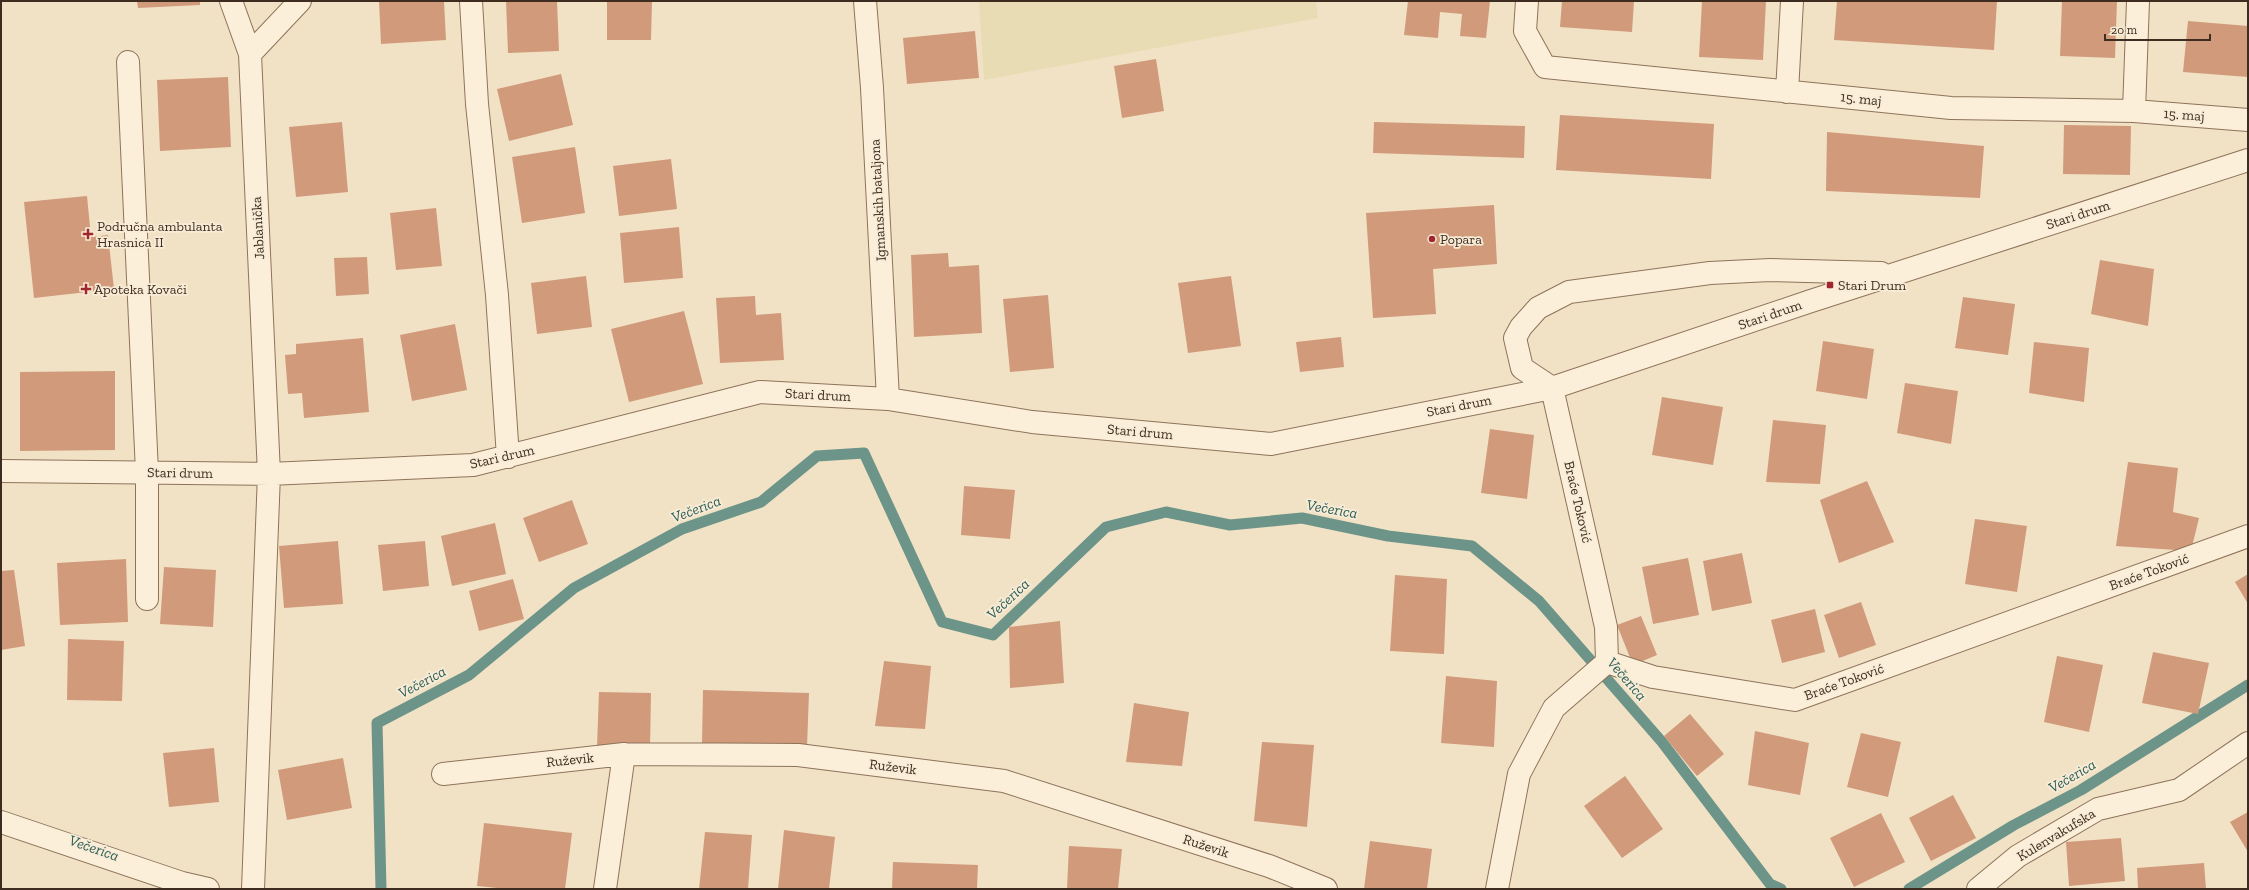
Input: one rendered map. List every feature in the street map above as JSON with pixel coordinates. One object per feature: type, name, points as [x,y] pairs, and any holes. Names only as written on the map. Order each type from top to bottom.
[{"type":"street","name":"Jablanička","points":[[231,1],[250,54],[269,474],[253,889]]},
{"type":"street","points":[[250,54],[300,1]]},
{"type":"street","points":[[471,1],[477,104],[497,295],[508,456]]},
{"type":"street","name":"Igmanskih bataljona","points":[[866,1],[888,399]]},
{"type":"street","name":"15. maj","points":[[1527,1],[1525,31],[1545,67],[1951,108],[2134,111],[2248,120]]},
{"type":"street","points":[[1787,92],[1792,1]]},
{"type":"street","points":[[2134,111],[2138,1]]},
{"type":"street","points":[[128,62],[147,472],[147,599]]},
{"type":"street","name":"Stari drum","points":[[1,471],[269,474],[473,466],[760,392],[888,399],[1032,422],[1271,444],[1552,388],[1897,273],[2248,160]]},
{"type":"street","points":[[1552,388],[1522,368],[1516,338],[1522,327],[1538,308],[1569,292],[1710,273],[1770,270],[1897,273]]},
{"type":"street","name":"Braće Toković","points":[[1552,388],[1606,627],[1607,662],[1653,678],[1795,700],[2248,536]]},
{"type":"street","points":[[1497,889],[1519,774],[1554,708],[1607,662]]},
{"type":"street","name":"Kulenvakufska","points":[[1978,889],[2018,856],[2098,809],[2179,790],[2248,744]]},
{"type":"street","points":[[605,889],[624,754]]},
{"type":"street","name":"Ruževik","points":[[443,774],[624,754],[798,754],[1004,781],[1269,866],[1326,889]]},
{"type":"street","points":[[1,822],[182,883],[208,889]]},
{"type":"shaded area","points":[[979,1],[1316,1],[1318,18],[984,80]]},
{"type":"building","points":[[137,1],[200,1],[200,5],[138,8]]},
{"type":"building","points":[[379,1],[444,1],[446,40],[381,44]]},
{"type":"building","points":[[506,1],[557,1],[559,51],[508,53]]},
{"type":"building","points":[[607,1],[652,1],[651,40],[607,40]]},
{"type":"building","points":[[1408,1],[1490,1],[1486,38],[1460,36],[1462,14],[1440,12],[1438,38],[1404,35]]},
{"type":"building","points":[[1562,1],[1634,1],[1632,32],[1560,27]]},
{"type":"building","points":[[1702,1],[1766,1],[1763,60],[1699,57]]},
{"type":"building","points":[[1837,1],[1997,1],[1994,50],[1834,40]]},
{"type":"building","points":[[2062,1],[2117,1],[2115,58],[2060,56]]},
{"type":"building","points":[[2188,21],[2248,26],[2248,77],[2183,72]]},
{"type":"building","points":[[975,31],[979,78],[907,84],[903,38]]},
{"type":"building","points":[[1156,59],[1164,111],[1122,118],[1114,66]]},
{"type":"building","points":[[561,74],[573,125],[509,141],[497,89]]},
{"type":"building","points":[[228,77],[231,147],[160,151],[157,80]]},
{"type":"building","points":[[1560,115],[1714,124],[1711,179],[1556,170]]},
{"type":"building","points":[[342,122],[348,192],[296,197],[289,127]]},
{"type":"building","points":[[1374,122],[1525,126],[1524,158],[1373,153]]},
{"type":"building","points":[[2064,125],[2131,126],[2130,175],[2063,174]]},
{"type":"building","points":[[1827,132],[1984,146],[1980,198],[1826,191]]},
{"type":"building","points":[[575,147],[585,213],[522,223],[512,157]]},
{"type":"building","points":[[671,159],[677,209],[619,216],[613,166]]},
{"type":"building","points":[[87,196],[91,237],[108,235],[114,289],[34,298],[24,202]]},
{"type":"building","name":"Popara","points":[[1494,205],[1497,264],[1433,269],[1436,314],[1373,318],[1366,213]]},
{"type":"building","points":[[436,208],[442,266],[396,270],[390,213]]},
{"type":"building","points":[[679,227],[683,278],[624,283],[620,233]]},
{"type":"building","points":[[948,253],[949,267],[979,265],[982,333],[914,337],[911,255]]},
{"type":"building","points":[[367,257],[369,294],[336,296],[334,258]]},
{"type":"building","points":[[2100,260],[2154,269],[2148,326],[2091,314]]},
{"type":"building","points":[[586,276],[592,327],[537,334],[531,283]]},
{"type":"building","points":[[1231,276],[1241,346],[1188,353],[1178,283]]},
{"type":"building","points":[[1048,295],[1054,368],[1010,372],[1003,299]]},
{"type":"building","points":[[755,296],[756,315],[781,313],[784,360],[720,363],[716,298]]},
{"type":"building","points":[[1963,297],[2015,304],[2008,355],[1955,348]]},
{"type":"building","points":[[684,311],[703,384],[629,402],[611,329]]},
{"type":"building","points":[[455,324],[467,390],[412,401],[400,335]]},
{"type":"building","points":[[1341,337],[1344,367],[1300,372],[1296,342]]},
{"type":"building","points":[[363,338],[369,412],[304,418],[302,393],[288,394],[285,355],[296,354],[296,344]]},
{"type":"building","points":[[1823,341],[1874,349],[1867,399],[1816,391]]},
{"type":"building","points":[[2034,342],[2089,348],[2084,402],[2029,393]]},
{"type":"building","points":[[115,371],[115,450],[20,451],[20,372]]},
{"type":"building","points":[[1905,383],[1958,391],[1951,444],[1897,433]]},
{"type":"building","points":[[1662,397],[1723,407],[1713,465],[1652,455]]},
{"type":"building","points":[[1773,420],[1826,425],[1820,484],[1766,482]]},
{"type":"building","points":[[1490,429],[1534,435],[1527,499],[1481,493]]},
{"type":"building","points":[[2128,462],[2178,468],[2173,512],[2199,518],[2191,551],[2116,546]]},
{"type":"building","points":[[1867,481],[1894,542],[1839,563],[1820,500]]},
{"type":"building","points":[[964,486],[1015,490],[1010,539],[961,535]]},
{"type":"building","points":[[572,500],[588,544],[539,562],[523,518]]},
{"type":"building","points":[[1975,519],[2027,526],[2017,592],[1965,584]]},
{"type":"building","points":[[495,523],[506,574],[452,586],[441,536]]},
{"type":"building","points":[[338,541],[343,604],[284,608],[279,546]]},
{"type":"building","points":[[425,541],[429,586],[383,591],[378,545]]},
{"type":"building","points":[[1742,553],[1752,603],[1712,611],[1703,561]]},
{"type":"building","points":[[1688,558],[1699,615],[1653,624],[1642,567]]},
{"type":"building","points":[[126,559],[128,622],[60,625],[57,563]]},
{"type":"building","points":[[164,567],[216,570],[213,627],[160,624]]},
{"type":"building","points":[[14,570],[25,646],[1,650],[1,571]]},
{"type":"building","points":[[2248,574],[2248,604],[2235,582]]},
{"type":"building","points":[[1395,575],[1447,579],[1444,654],[1390,651]]},
{"type":"building","points":[[513,579],[524,619],[479,631],[469,591]]},
{"type":"building","points":[[1861,602],[1876,645],[1839,658],[1824,615]]},
{"type":"building","points":[[1815,609],[1825,652],[1782,663],[1771,620]]},
{"type":"building","points":[[1641,616],[1657,655],[1633,665],[1617,625]]},
{"type":"building","points":[[1060,621],[1064,683],[1010,688],[1009,627]]},
{"type":"building","points":[[68,639],[124,641],[122,701],[67,700]]},
{"type":"building","points":[[2153,652],[2209,663],[2198,714],[2142,703]]},
{"type":"building","points":[[2057,656],[2103,665],[2089,732],[2044,722]]},
{"type":"building","points":[[884,661],[931,666],[925,729],[875,726]]},
{"type":"building","points":[[1446,676],[1497,681],[1494,747],[1441,743]]},
{"type":"building","points":[[703,690],[809,693],[807,747],[702,744]]},
{"type":"building","points":[[599,692],[651,693],[650,749],[597,747]]},
{"type":"building","points":[[1134,703],[1189,712],[1182,766],[1126,762]]},
{"type":"building","points":[[1690,714],[1724,754],[1697,776],[1664,736]]},
{"type":"building","points":[[1755,731],[1809,743],[1800,795],[1748,785]]},
{"type":"building","points":[[1861,733],[1901,742],[1888,797],[1847,787]]},
{"type":"building","points":[[1262,742],[1314,745],[1307,827],[1254,821]]},
{"type":"building","points":[[214,748],[219,802],[169,807],[163,753]]},
{"type":"building","points":[[343,758],[352,808],[287,820],[278,770]]},
{"type":"building","points":[[1625,776],[1663,829],[1622,858],[1584,806]]},
{"type":"building","points":[[1953,795],[1976,838],[1931,861],[1909,818]]},
{"type":"building","points":[[2248,812],[2248,852],[2230,822]]},
{"type":"building","points":[[1881,813],[1905,862],[1854,887],[1830,838]]},
{"type":"building","points":[[484,823],[572,833],[565,889],[508,889],[477,886]]},
{"type":"building","points":[[784,830],[835,837],[829,889],[778,889]]},
{"type":"building","points":[[705,832],[752,835],[748,889],[699,889]]},
{"type":"building","points":[[2121,838],[2125,881],[2069,886],[2066,842]]},
{"type":"building","points":[[1370,841],[1432,849],[1427,889],[1364,889]]},
{"type":"building","points":[[1069,846],[1122,849],[1118,889],[1067,889]]},
{"type":"building","points":[[893,862],[978,865],[977,889],[892,889]]},
{"type":"building","points":[[2204,863],[2206,889],[2138,889],[2137,868]]},
{"type":"waterway","name":"Večerica","points":[[381,889],[377,723],[469,675],[574,588],[682,529],[761,502],[817,456],[864,453],[942,622],[993,635],[1106,527],[1166,512],[1230,525],[1302,518],[1388,536],[1472,546],[1539,601],[1662,742],[1770,884],[1781,889]]},
{"type":"waterway","name":"Večerica","points":[[1909,889],[2014,825],[2081,790],[2248,685]]},
{"type":"place","name":"Područna ambulanta Hrasnica II","points":[[88,234]]},
{"type":"place","name":"Popara","points":[[1432,239]]},
{"type":"place","name":"Stari Drum","points":[[1830,285]]},
{"type":"place","name":"Apoteka Kovači","points":[[86,289]]}]
